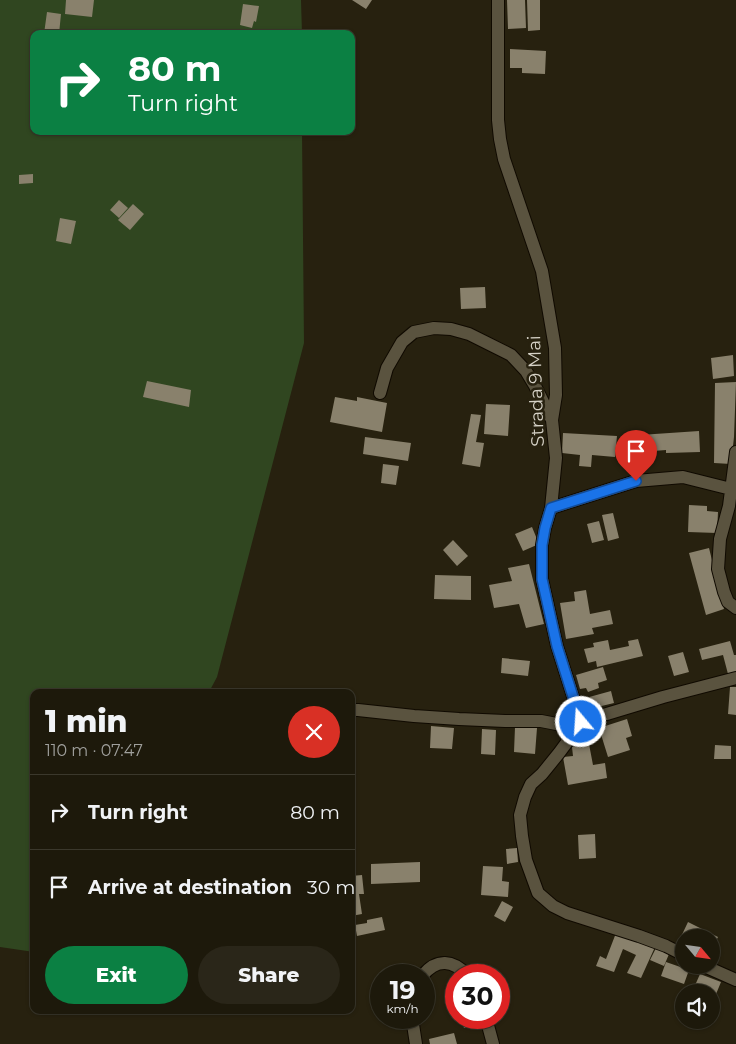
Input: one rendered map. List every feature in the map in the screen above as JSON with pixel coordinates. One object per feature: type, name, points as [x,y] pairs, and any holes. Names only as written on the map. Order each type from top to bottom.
[{"type":"street","name":"Strada 9 Mai","points":[[498,0],[498,120],[500,139],[504,159],[542,271],[555,348],[556,395],[552,420],[556,458],[551,508],[542,545],[542,579],[557,646],[581,722]]},
{"type":"street","points":[[380,393],[387,368],[402,342],[414,332],[434,328],[451,329],[469,334],[511,355],[526,371],[552,420]]},
{"type":"street","points":[[736,452],[731,489],[733,506],[720,539],[718,569],[728,602],[736,608]]},
{"type":"street","points":[[551,508],[636,481],[683,477],[731,489]]},
{"type":"street","points":[[355,710],[459,719],[541,721],[567,726],[736,678]]},
{"type":"street","points":[[581,722],[559,753],[532,784],[525,797],[520,815],[526,860],[538,893],[553,906],[567,913],[639,936],[675,951]]},
{"type":"street","points":[[435,964],[450,964]]},
{"type":"street","points":[[720,973],[736,980]]},
{"type":"street","points":[[414,1029],[416,1044]]},
{"type":"street","points":[[489,1029],[493,1044]]},
{"type":"green space","points":[[0,0],[301,0],[302,30],[30,30],[30,135],[302,135],[304,343],[217,677],[211,689],[30,689],[30,951],[0,947]]},
{"type":"building","points":[[66,0],[94,0],[92,17],[65,14]]},
{"type":"building","points":[[352,0],[372,0],[366,9]]},
{"type":"building","points":[[507,0],[525,0],[526,28],[508,29]]},
{"type":"building","points":[[527,0],[540,0],[540,30],[528,31]]},
{"type":"building","points":[[243,4],[259,6],[256,22],[254,21],[252,28],[240,25]]},
{"type":"building","points":[[47,12],[61,14],[59,30],[45,30]]},
{"type":"building","points":[[510,49],[546,51],[545,74],[522,73],[522,68],[510,68]]},
{"type":"building","points":[[33,174],[33,183],[19,184],[19,175]]},
{"type":"building","points":[[119,200],[128,208],[119,218],[110,210]]},
{"type":"building","points":[[133,204],[144,214],[130,230],[118,220]]},
{"type":"building","points":[[60,218],[76,221],[71,244],[56,241]]},
{"type":"building","points":[[485,287],[486,308],[461,309],[460,288]]},
{"type":"building","points":[[733,355],[734,376],[713,379],[711,358]]},
{"type":"building","points":[[147,381],[191,390],[189,407],[143,397]]},
{"type":"building","points":[[736,382],[731,464],[714,463],[715,383]]},
{"type":"building","points":[[335,397],[357,401],[357,397],[387,403],[382,432],[330,422]]},
{"type":"building","points":[[486,404],[510,405],[508,436],[484,434]]},
{"type":"building","points":[[471,414],[481,415],[476,442],[484,443],[480,467],[462,464]]},
{"type":"building","points":[[699,431],[700,452],[666,453],[666,450],[641,452],[643,467],[631,469],[629,448],[641,447],[640,435]]},
{"type":"building","points":[[563,433],[617,436],[615,457],[592,455],[591,467],[579,466],[580,455],[562,453]]},
{"type":"building","points":[[365,437],[411,443],[408,461],[363,454]]},
{"type":"building","points":[[383,464],[399,466],[396,485],[381,483]]},
{"type":"building","points":[[689,505],[707,506],[707,511],[718,512],[717,533],[688,532]]},
{"type":"building","points":[[613,513],[619,538],[608,541],[602,515]]},
{"type":"building","points":[[599,521],[604,540],[592,543],[587,524]]},
{"type":"building","points":[[532,527],[539,544],[523,551],[515,534]]},
{"type":"building","points":[[453,540],[468,556],[457,566],[443,550]]},
{"type":"building","points":[[709,548],[724,609],[706,615],[689,553]]},
{"type":"building","points":[[529,564],[544,624],[526,628],[519,604],[494,608],[489,585],[512,581],[508,568]]},
{"type":"building","points":[[435,575],[471,576],[471,600],[434,599]]},
{"type":"building","points":[[586,590],[590,614],[610,610],[613,624],[592,628],[594,634],[566,639],[560,603],[575,601],[574,592]]},
{"type":"building","points":[[638,639],[643,656],[597,667],[596,661],[588,663],[584,649],[594,647],[593,643],[608,640],[610,650],[629,646],[628,641]]},
{"type":"building","points":[[730,641],[734,655],[736,655],[736,672],[728,674],[723,655],[702,660],[699,649]]},
{"type":"building","points":[[683,652],[689,672],[674,676],[668,656]]},
{"type":"building","points":[[502,658],[530,661],[528,676],[501,673]]},
{"type":"building","points":[[603,667],[607,680],[598,683],[599,688],[588,692],[586,688],[580,689],[576,675]]},
{"type":"building","points":[[730,687],[736,687],[736,715],[728,714]]},
{"type":"building","points":[[611,691],[614,703],[585,710],[582,699]]},
{"type":"building","points":[[627,719],[632,736],[626,738],[630,750],[608,757],[599,728]]},
{"type":"building","points":[[431,726],[454,728],[452,749],[430,748]]},
{"type":"building","points":[[515,727],[537,728],[535,754],[514,752]]},
{"type":"building","points":[[482,729],[496,730],[495,755],[481,754]]},
{"type":"building","points":[[589,744],[593,765],[605,763],[607,778],[568,785],[563,757],[573,756],[572,747]]},
{"type":"building","points":[[715,745],[731,746],[731,759],[714,759]]},
{"type":"building","points":[[595,834],[596,858],[579,859],[578,835]]},
{"type":"building","points":[[517,848],[518,862],[507,864],[506,849]]},
{"type":"building","points":[[420,862],[420,882],[371,884],[371,864]]},
{"type":"building","points":[[483,866],[503,867],[502,881],[509,882],[508,897],[481,895]]},
{"type":"building","points":[[362,875],[364,894],[359,894],[362,914],[355,915],[355,876]]},
{"type":"building","points":[[502,901],[513,907],[505,922],[494,916]]},
{"type":"building","points":[[382,917],[385,930],[357,936],[355,925]]},
{"type":"building","points":[[688,922],[702,929],[685,929]]},
{"type":"building","points":[[616,933],[655,947],[641,978],[627,973],[636,955],[623,949],[614,972],[596,966],[600,956],[606,959]]},
{"type":"building","points":[[656,948],[669,954],[664,966],[650,960]]},
{"type":"building","points":[[666,962],[675,965],[675,974],[688,974],[684,984],[661,976]]},
{"type":"building","points":[[700,974],[721,982],[720,984],[696,984]]},
{"type":"building","points":[[454,1033],[457,1044],[430,1044],[429,1039]]},
{"type":"route","points":[[581,722],[557,646],[542,579],[542,545],[545,528],[551,508],[636,481]]}]
